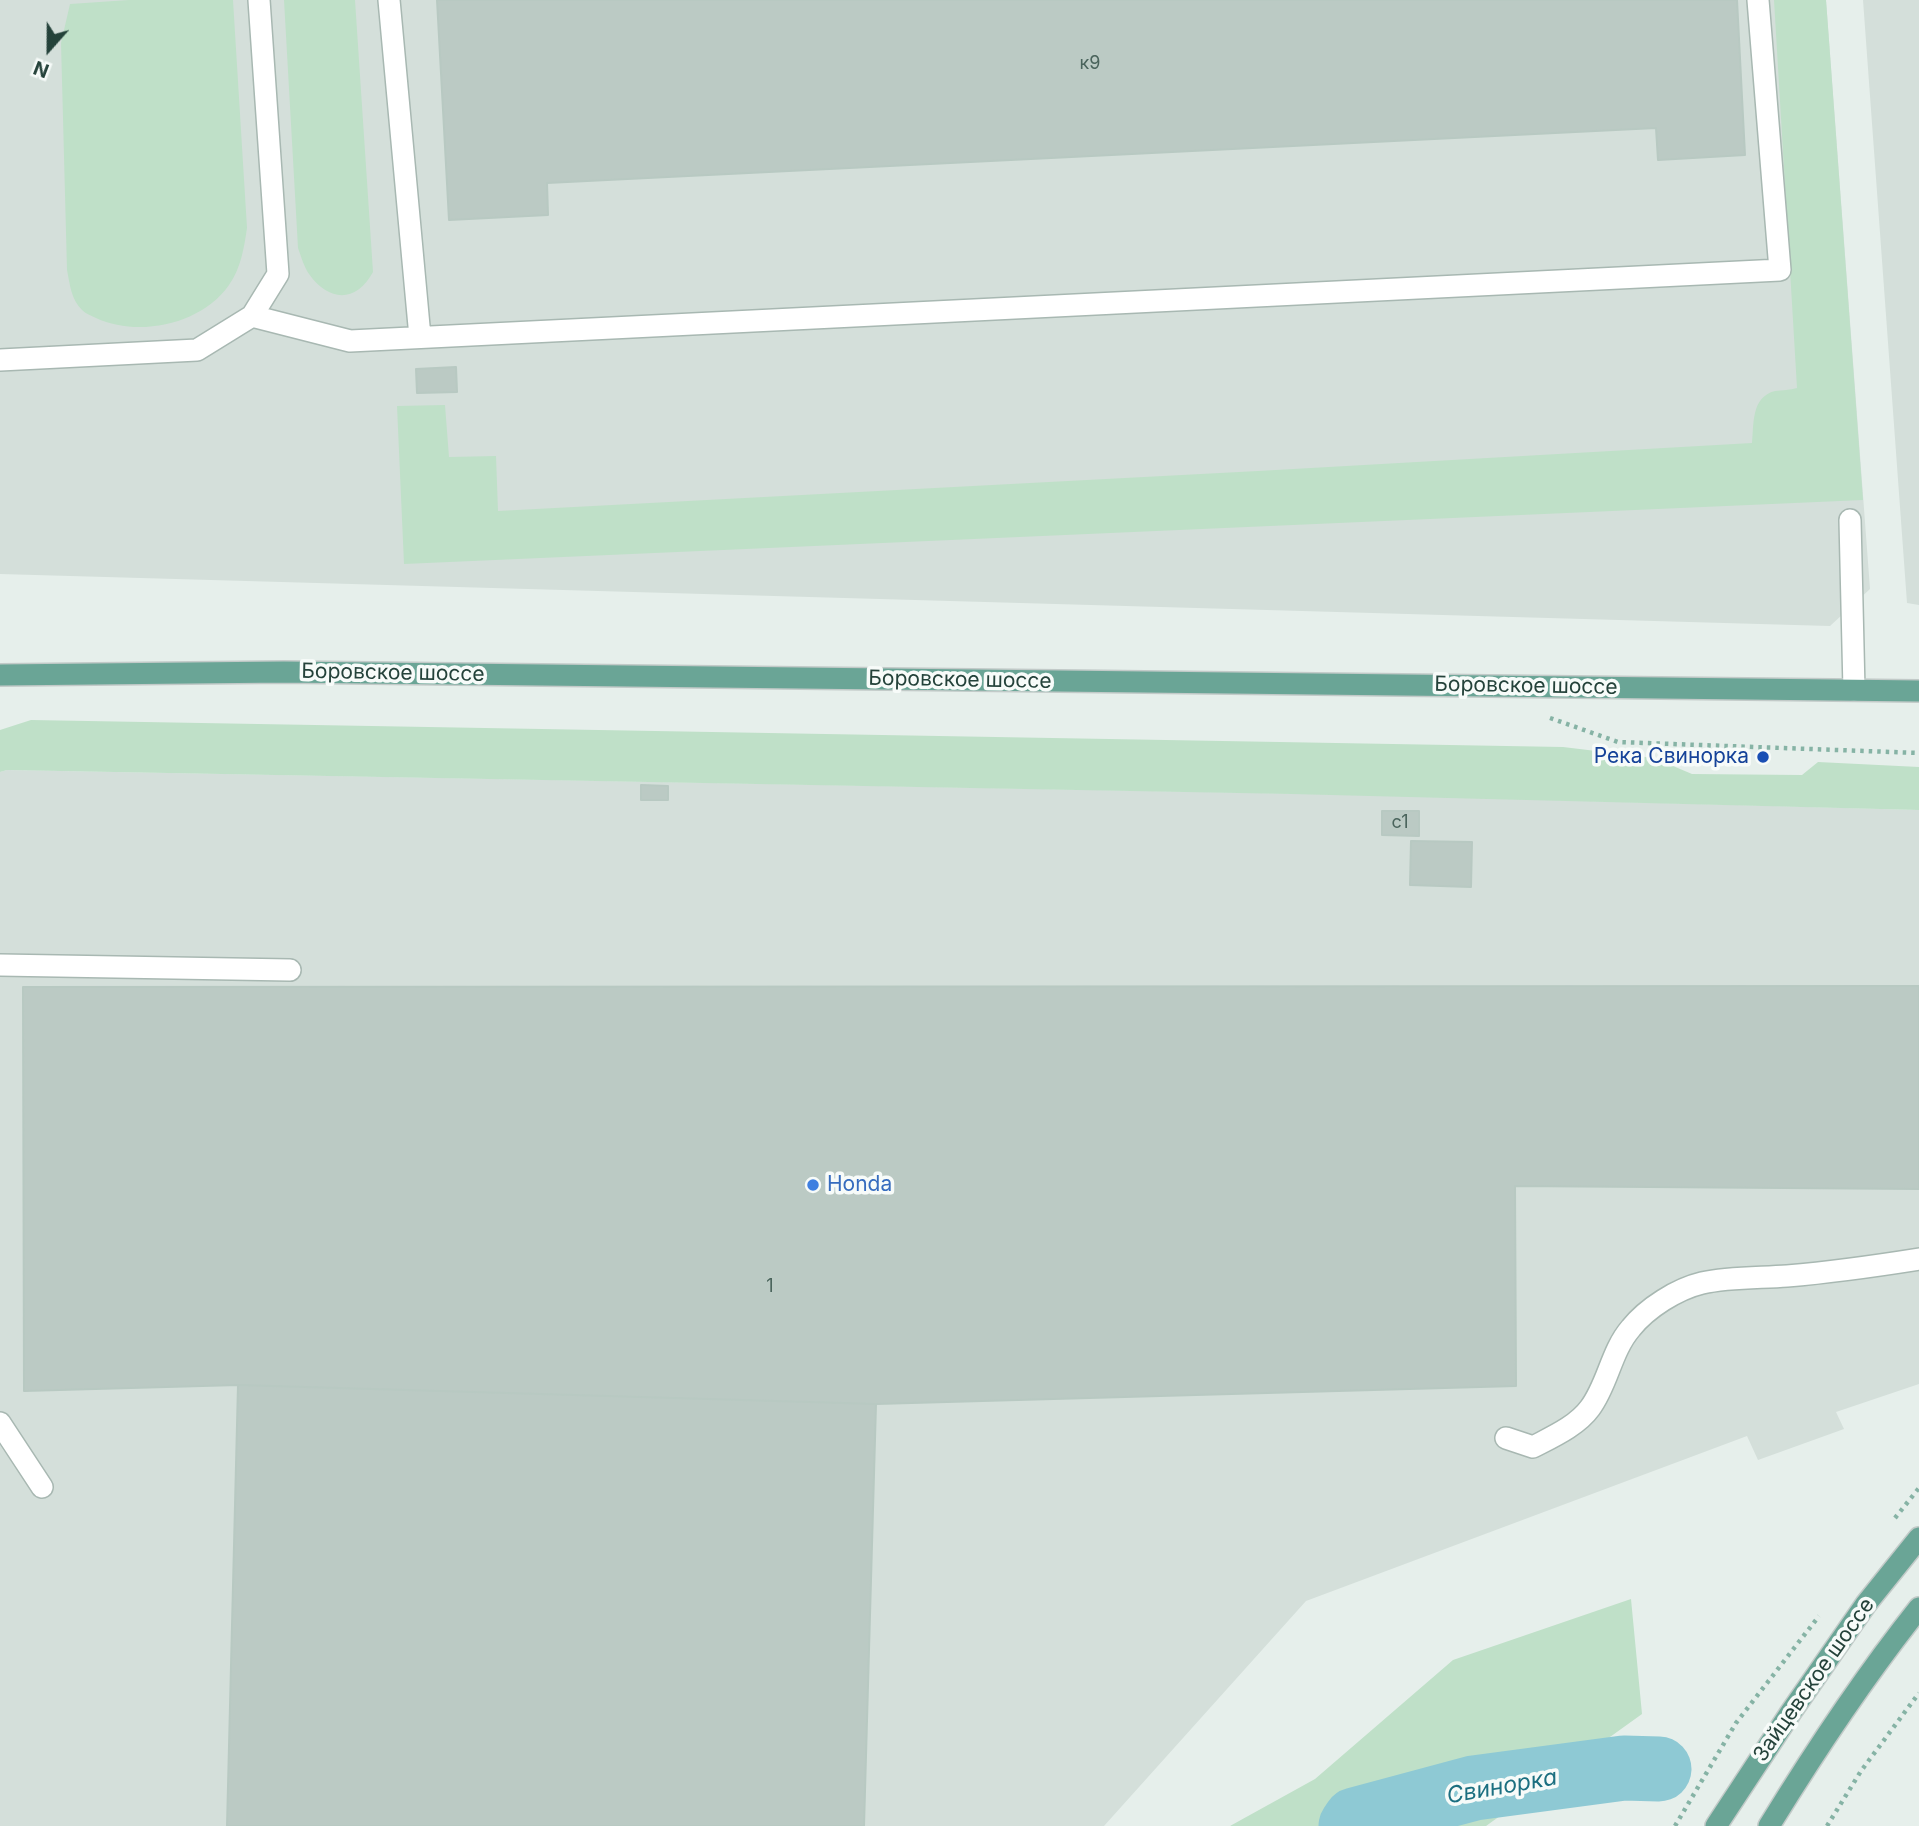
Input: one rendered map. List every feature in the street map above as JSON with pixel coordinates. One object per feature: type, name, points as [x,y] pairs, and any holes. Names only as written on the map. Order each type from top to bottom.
[{"type":"main road","name":"Боровское шоссе","points":[[0,675],[284,672],[1919,691]]},
{"type":"main road","name":"Зайцевское шоссе","points":[[1716,1826],[1790,1712],[1867,1604],[1919,1538]]},
{"type":"main road","name":"Зайцевское шоссе","points":[[1769,1826],[1890,1645],[1919,1608]]},
{"type":"lane","points":[[0,360],[197,350],[252,316],[278,274],[260,0]]},
{"type":"lane","points":[[389,0],[420,337]]},
{"type":"lane","points":[[252,316],[350,341],[1780,270],[1758,0]]},
{"type":"lane","points":[[1850,520],[1854,690]]},
{"type":"lane","points":[[0,965],[290,970]]},
{"type":"lane","points":[[1506,1438],[1533,1447],[1564,1430],[1590,1409],[1615,1354],[1630,1329],[1649,1310],[1701,1283],[1849,1271],[1919,1259]]},
{"type":"lane","points":[[0,1423],[42,1487]]},
{"type":"path","points":[[1545,716],[1618,742],[1919,753]]},
{"type":"path","points":[[1827,1826],[1861,1771],[1919,1693]]},
{"type":"shaded area","points":[[0,0],[1826,0],[1870,589],[1830,626],[0,574]]},
{"type":"shaded area","points":[[1863,0],[1919,0],[1919,605],[1907,603]]},
{"type":"shaded area","points":[[7,770],[1370,795],[1919,810],[1919,1384],[1836,1412],[1844,1429],[1758,1460],[1747,1436],[1306,1601],[1104,1826],[0,1826],[0,772]]},
{"type":"green space","points":[[129,0],[233,0],[247,228],[241,258],[229,285],[203,309],[186,318],[150,327],[113,324],[85,313],[73,296],[67,270],[61,43],[70,4]]},
{"type":"green space","points":[[284,0],[355,0],[373,272],[359,289],[351,294],[334,294],[325,290],[307,271],[298,248]]},
{"type":"green space","points":[[1774,0],[1826,0],[1863,500],[404,564],[397,406],[445,405],[449,457],[496,456],[498,511],[1752,443],[1755,412],[1762,399],[1775,391],[1797,388]]},
{"type":"green space","points":[[31,720],[1563,747],[1654,758],[1692,774],[1802,775],[1818,762],[1919,767],[1919,810],[1291,794],[7,770],[0,772],[0,730]]},
{"type":"green space","points":[[1631,1599],[1642,1714],[1486,1826],[1230,1826],[1315,1779],[1453,1660]]},
{"type":"building","points":[[437,0],[1737,0],[1745,155],[1658,160],[1656,128],[547,183],[548,215],[449,220]]},
{"type":"building","points":[[456,367],[457,392],[417,393],[416,369]]},
{"type":"building","points":[[641,785],[668,786],[668,800],[641,800]]},
{"type":"building","points":[[1382,811],[1419,811],[1419,836],[1382,835]]},
{"type":"building","points":[[1411,841],[1472,842],[1471,887],[1410,885]]},
{"type":"building","points":[[1919,986],[1919,1189],[1515,1186],[1516,1386],[876,1404],[238,1385],[24,1391],[23,987]]},
{"type":"building","points":[[238,1385],[876,1404],[864,1826],[227,1826]]},
{"type":"waterway","name":"Свинорка","points":[[1351,1826],[1355,1820],[1474,1788],[1624,1768],[1659,1769]]},
{"type":"place","name":"Река Свинорка","points":[[1763,757]]},
{"type":"place","name":"Honda","points":[[813,1185]]}]
